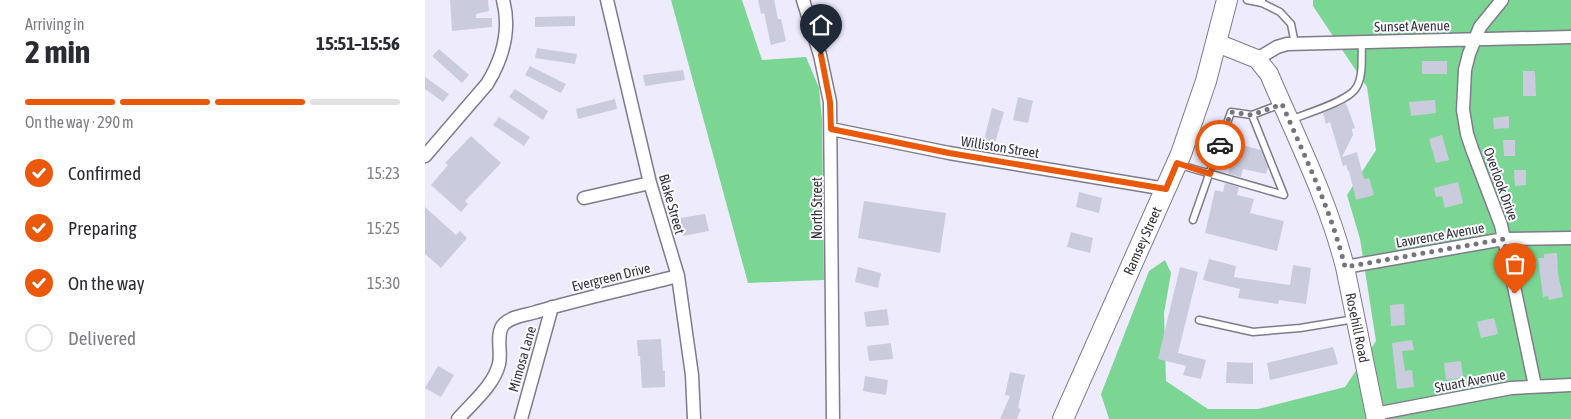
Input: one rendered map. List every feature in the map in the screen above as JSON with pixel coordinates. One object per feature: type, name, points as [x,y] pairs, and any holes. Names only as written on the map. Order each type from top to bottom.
[{"type":"main road","name":"Ramsey Street","points":[[1063,419],[1177,163],[1194,118],[1217,44],[1227,0]]},
{"type":"main road","points":[[1217,44],[1257,59]]},
{"type":"main road","name":"Rosehill Road","points":[[1257,59],[1269,74],[1331,221],[1345,267],[1376,416]]},
{"type":"street","points":[[425,156],[487,84],[494,72],[504,45],[506,30],[507,14],[503,0]]},
{"type":"street","name":"Blake Street","points":[[607,0],[650,183],[678,276],[692,375],[694,419]]},
{"type":"street","name":"North Street","points":[[803,0],[821,55],[828,87],[831,129],[833,419]]},
{"type":"street","name":"Overlook Drive","points":[[1502,0],[1489,14],[1474,39],[1465,70],[1463,110],[1467,134],[1501,225],[1535,386]]},
{"type":"street","name":"Sunset Avenue","points":[[1257,59],[1277,47],[1295,44],[1571,37]]},
{"type":"street","name":"Williston Street","points":[[831,129],[949,153],[1166,189]]},
{"type":"street","points":[[584,198],[650,183]]},
{"type":"street","name":"Lawrence Avenue","points":[[1345,267],[1504,239],[1571,238]]},
{"type":"street","name":"Evergreen Drive","points":[[458,419],[497,372],[500,356],[500,330],[504,323],[511,319],[678,276]]},
{"type":"street","name":"Mimosa Lane","points":[[521,419],[552,308]]},
{"type":"street","name":"Stuart Avenue","points":[[1376,416],[1511,388],[1571,384]]},
{"type":"lane","points":[[1247,0],[1262,2],[1280,12],[1291,24],[1295,44]]},
{"type":"lane","points":[[1289,121],[1348,97],[1356,89],[1361,73],[1362,42]]},
{"type":"lane","points":[[1193,220],[1231,112],[1252,115],[1282,104]]},
{"type":"lane","points":[[1177,163],[1284,195],[1252,115]]},
{"type":"lane","points":[[1199,320],[1253,332],[1300,328],[1356,319]]},
{"type":"green space","points":[[671,0],[742,0],[762,60],[806,57],[819,88],[822,120],[824,280],[748,283]]},
{"type":"green space","points":[[1313,0],[1571,0],[1571,419],[1109,419],[1101,394],[1149,271],[1165,260],[1171,273],[1164,313],[1166,381],[1208,409],[1258,409],[1345,387],[1376,341],[1360,239],[1347,195],[1376,150],[1367,87],[1313,6]]},
{"type":"building","points":[[450,0],[488,0],[489,11],[476,14],[476,18],[492,18],[492,27],[452,31]]},
{"type":"building","points":[[758,0],[774,0],[786,41],[771,45],[764,13],[761,14]]},
{"type":"building","points":[[575,16],[575,26],[535,27],[535,17]]},
{"type":"building","points":[[537,48],[577,54],[575,64],[535,58]]},
{"type":"building","points":[[439,49],[469,75],[462,83],[432,56]]},
{"type":"building","points":[[1422,61],[1447,61],[1447,74],[1422,74]]},
{"type":"building","points":[[530,66],[566,84],[561,93],[525,75]]},
{"type":"building","points":[[683,70],[685,80],[645,86],[643,75]]},
{"type":"building","points":[[1523,71],[1535,71],[1536,96],[1523,96]]},
{"type":"building","points":[[425,77],[449,94],[443,102],[425,89]]},
{"type":"building","points":[[515,89],[548,111],[543,120],[509,97]]},
{"type":"building","points":[[1018,97],[1033,101],[1028,123],[1013,120]]},
{"type":"building","points":[[615,99],[617,109],[578,119],[576,109]]},
{"type":"building","points":[[1435,100],[1436,113],[1411,116],[1409,102]]},
{"type":"building","points":[[1346,103],[1355,128],[1352,129],[1353,135],[1342,157],[1357,152],[1364,179],[1369,178],[1374,195],[1356,200],[1349,171],[1346,165],[1343,166],[1330,122],[1326,124],[1323,113]]},
{"type":"building","points":[[992,108],[1004,112],[995,143],[984,140]]},
{"type":"building","points":[[1509,116],[1509,128],[1494,129],[1493,118]]},
{"type":"building","points":[[499,117],[530,137],[524,146],[493,125]]},
{"type":"building","points":[[1442,135],[1449,160],[1436,163],[1429,139]]},
{"type":"building","points":[[471,136],[501,163],[465,201],[468,204],[461,212],[431,185],[448,165],[445,163]]},
{"type":"building","points":[[1503,140],[1515,140],[1515,156],[1504,156]]},
{"type":"building","points":[[1226,141],[1261,150],[1268,167],[1266,174],[1243,169],[1241,177],[1228,174],[1230,166],[1219,164]]},
{"type":"building","points":[[1514,170],[1526,170],[1526,185],[1515,186]]},
{"type":"building","points":[[1458,182],[1463,203],[1445,208],[1442,196],[1436,197],[1434,188]]},
{"type":"building","points":[[1225,183],[1239,187],[1237,195],[1254,199],[1250,213],[1284,221],[1277,251],[1205,233],[1215,190],[1223,192]]},
{"type":"building","points":[[1079,192],[1102,198],[1099,213],[1076,207]]},
{"type":"building","points":[[864,201],[946,213],[940,253],[858,238]]},
{"type":"building","points":[[425,207],[456,235],[460,231],[467,238],[441,268],[425,254]]},
{"type":"building","points":[[705,214],[709,231],[683,236],[680,218]]},
{"type":"building","points":[[1071,232],[1093,238],[1090,253],[1067,247]]},
{"type":"building","points":[[1557,253],[1558,274],[1563,297],[1549,300],[1548,296],[1543,297],[1538,258],[1544,258],[1544,254]]},
{"type":"building","points":[[1209,259],[1236,266],[1234,277],[1290,285],[1293,265],[1311,268],[1306,304],[1279,300],[1278,304],[1238,298],[1240,289],[1203,280]]},
{"type":"building","points":[[858,267],[881,273],[878,288],[855,282]]},
{"type":"building","points":[[1180,267],[1198,272],[1178,353],[1206,360],[1201,379],[1183,375],[1186,366],[1158,359]]},
{"type":"building","points":[[1404,304],[1405,325],[1391,326],[1390,305]]},
{"type":"building","points":[[887,309],[889,325],[866,327],[864,312]]},
{"type":"building","points":[[1494,318],[1498,334],[1481,338],[1477,322]]},
{"type":"building","points":[[661,339],[665,387],[642,388],[637,340]]},
{"type":"building","points":[[1412,340],[1414,350],[1402,351],[1405,371],[1412,370],[1414,387],[1397,389],[1392,343]]},
{"type":"building","points":[[891,343],[893,359],[869,361],[867,346]]},
{"type":"building","points":[[1333,347],[1338,364],[1270,380],[1267,363]]},
{"type":"building","points":[[1461,361],[1463,377],[1446,380],[1444,363]]},
{"type":"building","points":[[1227,362],[1253,363],[1253,384],[1226,383]]},
{"type":"building","points":[[438,366],[454,375],[441,397],[425,388]]},
{"type":"building","points":[[1010,372],[1025,375],[1018,408],[1021,409],[1017,419],[1000,419],[1010,396],[1005,395]]},
{"type":"building","points":[[865,376],[888,380],[886,395],[863,391]]},
{"type":"way so far","points":[[1220,145],[1231,112],[1252,115],[1282,104],[1326,207],[1345,267],[1504,239],[1515,294]]},
{"type":"route","points":[[821,55],[828,87],[831,129],[949,153],[1166,189],[1177,163],[1210,174],[1220,145]]}]
